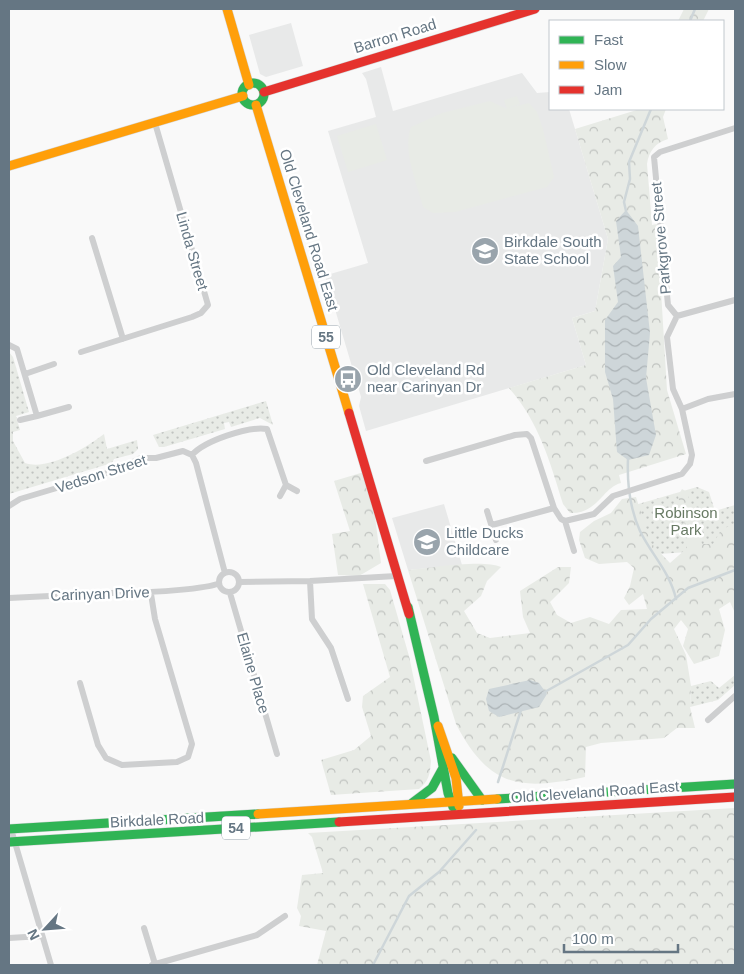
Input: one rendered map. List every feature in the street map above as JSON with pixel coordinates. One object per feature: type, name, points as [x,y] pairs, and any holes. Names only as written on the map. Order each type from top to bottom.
[{"type":"main road","points":[[228,9],[249,85]]},
{"type":"main road","name":"Barron Road","points":[[264,92],[536,9]]},
{"type":"main road","points":[[249,85],[258,85],[264,92],[263,100],[256,105],[248,103],[243,96],[244,89],[249,85]]},
{"type":"main road","points":[[9,166],[243,96]]},
{"type":"main road","name":"Old Cleveland Road East","points":[[256,105],[386,536],[396,576],[409,614],[434,717],[443,767],[455,801]]},
{"type":"main road","name":"Old Cleveland Road East","points":[[386,536],[392,546],[407,598],[409,614]]},
{"type":"main road","name":"Old Cleveland Road East","points":[[434,717],[448,753],[457,814],[735,797]]},
{"type":"main road","points":[[448,753],[482,800]]},
{"type":"main road","points":[[412,804],[432,788],[443,767]]},
{"type":"main road","name":"Old Cleveland Road East","points":[[455,801],[735,784]]},
{"type":"main road","name":"Birkdale Road","points":[[10,829],[455,801]]},
{"type":"main road","name":"Birkdale Road","points":[[12,842],[457,814]]},
{"type":"street","name":"Linda Street","points":[[81,352],[192,317],[206,309],[208,304],[155,123]]},
{"type":"street","name":"Parkgrove Street","points":[[677,316],[668,305],[654,157],[660,152],[735,128]]},
{"type":"street","points":[[92,238],[123,339]]},
{"type":"street","points":[[426,461],[515,435],[527,434],[534,447],[554,508],[560,519],[565,521],[594,514],[613,496],[682,474],[690,464],[692,454],[682,409],[673,390],[667,337],[677,316],[735,300]]},
{"type":"street","points":[[9,345],[17,349],[37,416]]},
{"type":"street","points":[[25,374],[54,364]]},
{"type":"street","points":[[682,409],[708,398],[735,394]]},
{"type":"street","points":[[20,420],[69,407]]},
{"type":"street","points":[[225,573],[192,455],[204,444],[258,427],[267,429],[286,486],[297,491]]},
{"type":"street","name":"Vedson Street","points":[[9,506],[20,500],[117,470],[141,458],[156,458],[183,451],[192,455]]},
{"type":"street","points":[[280,496],[286,486]]},
{"type":"street","points":[[492,525],[554,508]]},
{"type":"street","points":[[487,511],[496,540]]},
{"type":"street","points":[[565,521],[574,551]]},
{"type":"street","points":[[225,573],[235,574],[240,582],[238,588],[230,592],[223,590],[219,583],[220,577],[225,573]]},
{"type":"street","points":[[240,582],[310,582],[396,576]]},
{"type":"street","points":[[310,582],[312,619],[331,648],[348,699]]},
{"type":"street","name":"Carinyan Drive","points":[[9,598],[132,592],[151,594],[166,589],[208,587],[219,583]]},
{"type":"street","name":"Elaine Place","points":[[230,592],[277,754]]},
{"type":"street","points":[[80,683],[98,745],[106,758],[122,765],[183,761],[190,752],[192,744],[155,619],[151,594]]},
{"type":"street","points":[[708,720],[735,696]]},
{"type":"street","points":[[10,829],[12,842],[51,965]]},
{"type":"street","points":[[144,928],[153,965],[257,935],[285,916]]},
{"type":"street","points":[[9,938],[42,936]]},
{"type":"shaded area","points":[[291,23],[303,66],[266,77],[260,74],[249,35]]},
{"type":"shaded area","name":"Birkdale South State School","points":[[381,67],[393,111],[522,73],[537,93],[549,92],[549,110],[569,110],[608,239],[595,311],[572,318],[586,365],[366,431],[359,406],[361,397],[326,279],[320,277],[368,263],[328,131],[376,117],[366,79],[362,73]]},
{"type":"shaded area","name":"Little Ducks Childcare","points":[[444,504],[462,565],[408,570],[392,518]]},
{"type":"green space","points":[[684,9],[709,9],[704,20],[678,20]]},
{"type":"green space","points":[[517,96],[520,104],[508,108],[529,103],[537,112],[543,129],[554,177],[547,187],[455,212],[433,213],[423,207],[409,157],[408,146],[411,127],[442,113],[490,101],[507,109],[504,100]]},
{"type":"green space","points":[[637,110],[666,110],[663,117],[668,139],[653,148],[647,164],[652,225],[657,224],[667,390],[686,454],[619,475],[621,483],[609,490],[593,505],[579,512],[570,513],[563,504],[536,429],[509,388],[586,365],[572,318],[595,311],[608,239],[575,129]]},
{"type":"green space","points":[[376,124],[387,160],[348,172],[337,136]]},
{"type":"green space","points":[[9,352],[13,357],[29,412],[16,416],[20,430],[13,432],[13,441],[25,463],[34,465],[45,464],[66,457],[104,434],[107,449],[137,440],[138,449],[133,454],[114,459],[112,463],[9,494]]},
{"type":"green space","points":[[266,401],[273,425],[260,418],[231,427],[229,422],[224,423],[225,429],[164,447],[159,447],[153,435]]},
{"type":"green space","points":[[364,472],[373,501],[381,563],[359,576],[338,575],[332,534],[350,531],[334,481]]},
{"type":"green space","name":"Robinson Park","points":[[697,487],[709,492],[715,511],[735,505],[735,549],[643,555],[628,507]]},
{"type":"green space","points":[[682,489],[687,492],[702,544],[713,544],[721,530],[731,525],[735,533],[735,613],[730,602],[719,609],[725,630],[719,656],[694,664],[683,646],[688,629],[681,620],[674,629],[686,655],[691,686],[690,707],[695,728],[677,728],[664,738],[601,743],[586,747],[585,777],[542,783],[524,783],[508,779],[494,772],[481,761],[468,745],[456,724],[408,570],[469,564],[501,567],[487,581],[481,596],[464,611],[477,633],[490,638],[530,633],[523,617],[520,591],[558,567],[571,567],[569,583],[550,602],[557,615],[571,623],[590,617],[609,624],[621,610],[647,609],[643,594],[629,605],[624,598],[630,586],[634,568],[627,562],[599,564],[585,558],[579,540],[580,532],[594,521],[611,513],[622,499],[636,497],[651,543],[670,563],[687,548],[687,533],[678,496]]},
{"type":"green space","points":[[363,584],[385,584],[390,590],[409,656],[431,761],[430,770],[427,780],[419,789],[331,795],[321,760],[354,750],[371,736],[362,707],[363,696],[390,677]]},
{"type":"green space","points":[[735,675],[735,685],[718,700],[690,707],[691,686],[711,681],[719,688]]},
{"type":"green space","points":[[735,808],[735,965],[317,965],[326,931],[299,926],[301,916],[297,908],[302,875],[323,873],[312,837],[308,833]]},
{"type":"water","points":[[626,210],[638,226],[650,333],[646,378],[656,435],[649,455],[628,460],[617,452],[613,399],[605,372],[605,320],[618,302],[613,266],[621,257],[616,221]]},
{"type":"water","points":[[530,680],[539,683],[547,694],[539,707],[499,717],[489,711],[486,699],[489,689]]},
{"type":"waterway","points":[[690,20],[695,9]]},
{"type":"waterway","points":[[626,211],[624,202],[630,179],[629,162],[651,110]]},
{"type":"waterway","points":[[628,459],[630,496],[637,523],[644,539],[669,580],[676,599]]},
{"type":"waterway","points":[[543,693],[628,645],[651,619],[688,588],[735,570]]},
{"type":"waterway","points":[[498,782],[521,710]]},
{"type":"waterway","points":[[373,965],[409,896],[439,872],[476,830]]},
{"type":"traffic: fast","points":[[253,83],[263,90],[264,94],[257,104],[253,105],[243,98],[242,94],[249,84],[253,83]]},
{"type":"traffic: fast","points":[[408,607],[434,717],[448,793],[453,807]]},
{"type":"traffic: fast","points":[[452,758],[482,800]]},
{"type":"traffic: fast","points":[[412,803],[432,788],[443,768]]},
{"type":"traffic: fast","points":[[497,799],[735,784]]},
{"type":"traffic: fast","points":[[9,829],[258,814]]},
{"type":"traffic: fast","points":[[9,842],[339,822]]},
{"type":"traffic: slow","points":[[227,9],[249,85]]},
{"type":"traffic: slow","points":[[9,166],[243,96]]},
{"type":"traffic: slow","points":[[256,105],[349,413]]},
{"type":"traffic: slow","points":[[438,726],[456,778],[459,806]]},
{"type":"traffic: slow","points":[[258,814],[497,799]]},
{"type":"traffic: jam","points":[[264,92],[535,9]]},
{"type":"traffic: jam","points":[[349,413],[409,614]]},
{"type":"traffic: jam","points":[[339,822],[735,797]]},
{"type":"place","name":"Birkdale South State School","points":[[485,251]]},
{"type":"place","name":"Old Cleveland Rd near Carinyan Dr","points":[[348,379]]},
{"type":"place","name":"Little Ducks Childcare","points":[[427,542]]}]
